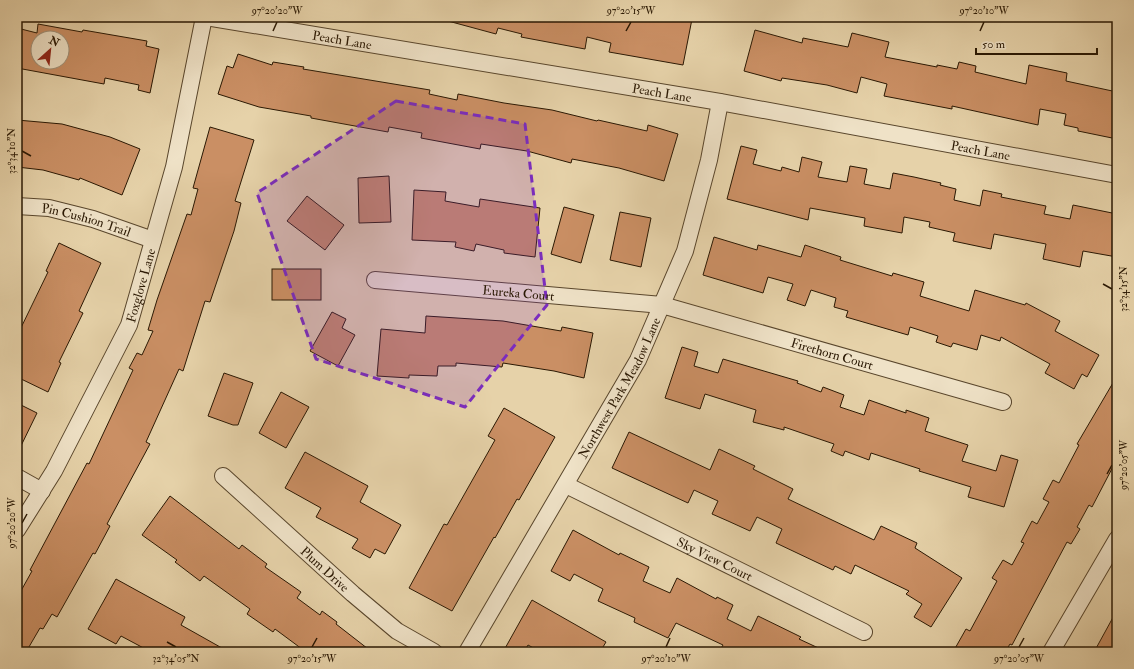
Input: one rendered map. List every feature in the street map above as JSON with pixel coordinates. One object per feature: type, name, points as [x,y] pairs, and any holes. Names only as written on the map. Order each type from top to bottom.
[{"type":"street","name":"Peach Lane","points":[[205,17],[720,102],[1117,175]]},
{"type":"street","name":"Foxglove Lane","points":[[17,530],[54,471],[129,325],[174,167],[205,17]]},
{"type":"street","name":"Northwest Park Meadow Lane","points":[[467,652],[638,360],[685,250],[709,160],[720,102]]},
{"type":"street","name":"Pin Cushion Trail","points":[[17,206],[49,208],[93,219],[153,240]]},
{"type":"street","name":"Eureka Court","points":[[375,280],[662,305]]},
{"type":"street","name":"Firethorn Court","points":[[662,305],[1003,402]]},
{"type":"street","name":"Plum Drive","points":[[223,476],[397,632],[434,652]]},
{"type":"street","points":[[17,477],[42,491]]},
{"type":"street","name":"Sky View Court","points":[[566,485],[864,632]]},
{"type":"street","points":[[1051,652],[1117,539]]},
{"type":"highlighted area","points":[[396,101],[525,124],[547,305],[465,407],[316,359],[257,193]]},
{"type":"building","points":[[448,17],[679,17],[692,19],[683,65],[609,52],[611,43],[587,37],[585,49],[521,37],[522,34],[498,28],[496,34],[448,21]]},
{"type":"building","points":[[38,24],[147,41],[146,46],[159,49],[150,93],[138,90],[139,85],[105,78],[104,84],[17,68],[17,28],[30,31],[30,70],[70,70],[70,30],[37,30]]},
{"type":"building","points":[[755,30],[802,43],[803,38],[848,47],[852,33],[889,42],[885,57],[937,67],[937,65],[957,69],[959,62],[976,66],[975,72],[1026,84],[1029,65],[1067,73],[1066,81],[1117,92],[1117,139],[1078,131],[1078,128],[1064,125],[1066,114],[1040,109],[1038,125],[952,106],[952,109],[884,96],[887,84],[861,77],[857,93],[827,85],[782,78],[781,81],[744,71]]},
{"type":"building","points":[[238,54],[272,65],[273,62],[304,67],[303,69],[430,90],[429,94],[457,100],[458,94],[552,110],[647,131],[648,125],[678,134],[664,181],[619,168],[572,159],[571,163],[527,151],[481,144],[480,149],[421,138],[422,133],[389,127],[388,132],[311,118],[311,116],[259,107],[218,94],[227,66],[233,68]]},
{"type":"building","points":[[17,120],[62,124],[110,137],[140,149],[122,195],[80,178],[79,180],[43,170],[17,167]]},
{"type":"building","points":[[210,127],[254,140],[235,201],[241,203],[234,231],[210,302],[205,301],[183,371],[179,369],[146,442],[150,444],[107,524],[110,526],[95,554],[93,553],[57,617],[52,614],[43,629],[40,628],[26,652],[17,652],[17,598],[32,571],[30,570],[87,463],[89,464],[133,370],[129,368],[137,353],[142,355],[153,331],[148,330],[157,300],[187,214],[191,215],[198,189],[193,188]]},
{"type":"building","points":[[741,146],[757,150],[753,164],[781,171],[782,167],[799,172],[802,157],[822,162],[818,177],[847,182],[850,166],[867,169],[864,184],[890,189],[893,173],[941,183],[940,185],[956,189],[954,200],[980,206],[983,190],[1002,194],[1001,197],[1046,206],[1044,214],[1070,219],[1073,205],[1117,214],[1117,257],[1083,251],[1080,267],[1043,259],[1046,244],[994,234],[991,249],[953,241],[955,233],[929,227],[930,222],[904,217],[902,233],[864,226],[865,218],[810,208],[808,220],[727,199]]},
{"type":"building","points":[[389,176],[391,222],[359,223],[358,178]]},
{"type":"building","points":[[414,190],[446,192],[445,201],[479,207],[480,199],[540,208],[535,257],[504,253],[504,250],[476,244],[474,251],[455,247],[456,242],[412,240]]},
{"type":"building","points":[[307,196],[344,225],[325,250],[287,221]]},
{"type":"building","points":[[564,207],[594,215],[581,263],[551,254]]},
{"type":"building","points":[[620,212],[651,218],[641,267],[610,260]]},
{"type":"building","points":[[714,237],[757,250],[758,245],[801,257],[805,245],[841,257],[840,260],[892,276],[893,273],[924,282],[920,296],[969,311],[975,290],[1025,305],[1026,303],[1060,321],[1055,331],[1099,355],[1087,377],[1082,374],[1074,389],[1045,373],[1050,364],[1001,337],[1000,341],[981,335],[977,350],[953,343],[951,347],[936,342],[938,336],[910,327],[908,335],[846,317],[848,311],[834,307],[836,298],[811,290],[805,306],[787,300],[793,284],[768,277],[763,293],[703,275]]},
{"type":"building","points":[[59,243],[101,263],[79,311],[83,313],[59,362],[61,363],[48,392],[17,377],[17,336],[48,272],[46,271]]},
{"type":"building","points":[[272,269],[321,269],[321,300],[272,300]]},
{"type":"building","points":[[332,312],[346,319],[342,328],[355,335],[338,366],[310,351]]},
{"type":"building","points":[[426,316],[503,321],[561,331],[562,327],[593,333],[584,378],[554,371],[503,363],[502,367],[456,363],[456,366],[438,366],[437,376],[409,375],[409,378],[377,376],[381,329],[425,333]]},
{"type":"building","points":[[682,347],[698,352],[694,366],[718,373],[723,359],[798,381],[797,383],[821,392],[823,387],[844,395],[840,407],[864,415],[869,400],[906,413],[906,410],[929,418],[925,431],[968,445],[962,461],[996,471],[1001,455],[1018,460],[1004,507],[968,497],[971,487],[919,471],[920,469],[871,453],[869,460],[845,451],[843,456],[831,451],[834,444],[784,427],[784,430],[753,422],[756,410],[705,394],[700,409],[665,398]]},
{"type":"building","points":[[224,373],[253,383],[238,425],[233,425],[208,416]]},
{"type":"building","points":[[1117,376],[1117,459],[1092,507],[1089,505],[1077,527],[1080,529],[1071,544],[1067,542],[1012,645],[1010,644],[1005,652],[953,652],[966,629],[970,631],[997,581],[992,578],[1003,560],[1012,565],[1024,543],[1021,542],[1032,521],[1037,524],[1049,502],[1043,499],[1053,480],[1059,483],[1079,445],[1077,444]]},
{"type":"building","points":[[281,392],[309,407],[286,448],[259,433]]},
{"type":"building","points":[[17,403],[37,413],[17,454]]},
{"type":"building","points":[[504,408],[555,437],[519,500],[517,499],[495,538],[494,537],[452,611],[409,588],[444,524],[447,525],[495,440],[488,436]]},
{"type":"building","points":[[629,432],[710,470],[719,449],[755,466],[753,469],[793,489],[788,499],[874,540],[881,526],[917,543],[915,548],[962,578],[931,627],[914,617],[922,604],[906,594],[909,591],[855,565],[851,574],[835,566],[833,570],[776,543],[782,529],[757,517],[750,531],[712,514],[718,501],[694,490],[688,503],[612,468]]},
{"type":"building","points":[[305,452],[368,486],[360,502],[401,525],[385,554],[375,549],[370,558],[352,548],[358,539],[316,517],[321,508],[285,488]]},
{"type":"building","points":[[170,496],[239,549],[242,545],[267,564],[265,567],[301,592],[297,598],[320,615],[322,611],[372,652],[306,652],[275,629],[273,632],[247,614],[250,609],[204,576],[200,581],[175,562],[177,560],[142,535]]},
{"type":"building","points":[[573,530],[619,555],[620,553],[649,567],[643,581],[670,593],[677,578],[716,599],[717,597],[733,605],[727,619],[751,631],[758,616],[801,637],[799,639],[827,652],[719,652],[723,645],[676,623],[668,638],[634,622],[635,618],[598,601],[603,589],[574,574],[570,581],[551,571]]},
{"type":"building","points":[[116,579],[185,617],[181,625],[229,652],[151,652],[121,636],[116,644],[88,629]]},
{"type":"building","points":[[532,600],[606,642],[600,652],[541,652],[528,645],[524,652],[503,652]]},
{"type":"building","points":[[1117,610],[1117,652],[1094,652],[1105,632]]}]
